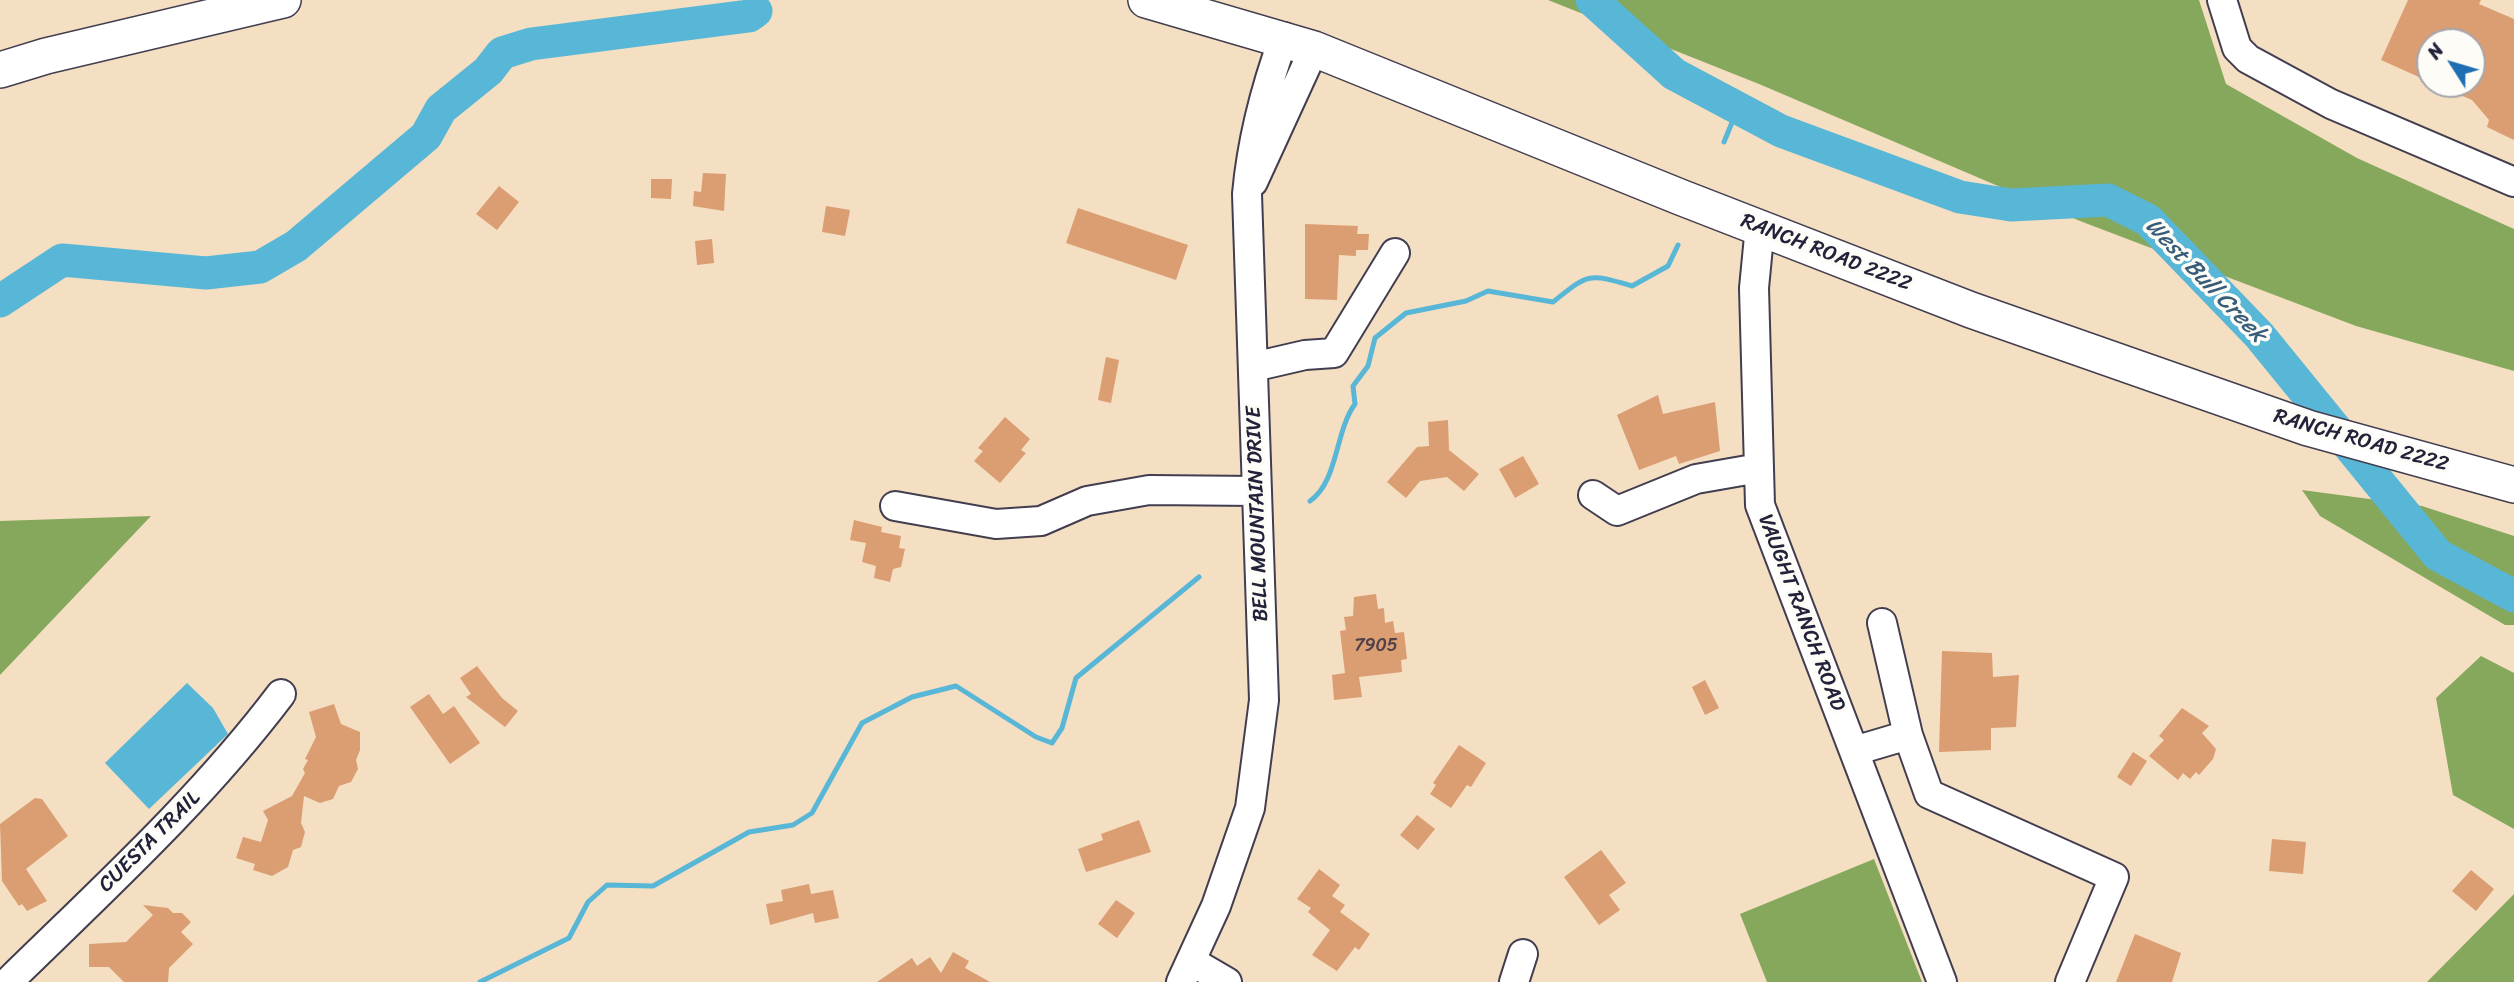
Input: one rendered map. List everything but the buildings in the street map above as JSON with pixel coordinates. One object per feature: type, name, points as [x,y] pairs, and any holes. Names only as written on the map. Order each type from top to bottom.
[{"type":"main road","name":"RANCH ROAD 2222","points":[[1146,0],[1299,43],[1668,192],[1971,310],[2308,428],[2514,484]]},
{"type":"main road","points":[[0,71],[46,56],[262,2]]},
{"type":"street","points":[[2222,0],[2237,48],[2248,59],[2331,104],[2514,182]]},
{"type":"street","name":"BELL MOUNTAIN DRIVE","points":[[1186,972],[1236,856],[1250,808],[1257,765],[1264,700],[1247,194],[1299,43]]},
{"type":"street","name":"VAUGHT RANCH ROAD","points":[[1760,226],[1754,288],[1760,505],[1942,982]]},
{"type":"street","points":[[1253,367],[1305,355],[1334,353],[1395,253]]},
{"type":"street","points":[[1593,495],[1617,510],[1696,479],[1759,468]]},
{"type":"street","points":[[895,506],[996,524],[1041,522],[1087,501],[1149,490],[1257,491]]},
{"type":"street","points":[[1882,624],[1908,734],[1929,794],[2114,877],[2070,982]]},
{"type":"street","name":"CUESTA TRAIL","points":[[8,982],[176,817],[239,751],[281,694]]},
{"type":"street","points":[[1854,751],[1908,734]]},
{"type":"street","points":[[1514,982],[1523,954]]},
{"type":"street","points":[[1186,972],[1227,982]]},
{"type":"green space","points":[[1548,0],[2199,0],[2226,84],[2357,158],[2514,229],[2514,371],[2356,326],[2080,221],[1759,84]]},
{"type":"green space","points":[[2302,490],[2422,506],[2514,536],[2514,625],[2505,625],[2320,516]]},
{"type":"green space","points":[[151,516],[0,675],[0,521]]},
{"type":"green space","points":[[2481,656],[2514,673],[2514,829],[2453,795],[2436,698]]},
{"type":"green space","points":[[1874,859],[1922,982],[1767,982],[1740,914]]},
{"type":"green space","points":[[2514,894],[2514,982],[2427,982]]},
{"type":"water","points":[[187,683],[213,708],[228,734],[149,809],[105,763]]},
{"type":"waterway","name":"West Bull Creek","points":[[1592,0],[1674,74],[1781,131],[1960,197],[2011,205],[2108,200],[2148,220],[2259,335],[2438,555],[2514,596]]},
{"type":"waterway","points":[[0,301],[62,260],[206,273],[260,267],[296,246],[426,136],[441,109],[488,71],[502,53],[531,44],[749,16],[756,11]]},
{"type":"waterway","points":[[1724,142],[1738,108]]},
{"type":"waterway","points":[[1310,501],[1326,482],[1343,428],[1355,404],[1353,386],[1368,366],[1375,338],[1406,313],[1466,301],[1488,291],[1553,302],[1574,285],[1590,278],[1632,286],[1668,266],[1678,245]]},
{"type":"waterway","points":[[480,982],[569,938],[588,902],[607,885],[653,886],[749,832],[793,825],[812,813],[862,723],[912,697],[956,686],[1036,737],[1052,743],[1062,728],[1076,678],[1199,577]]}]
